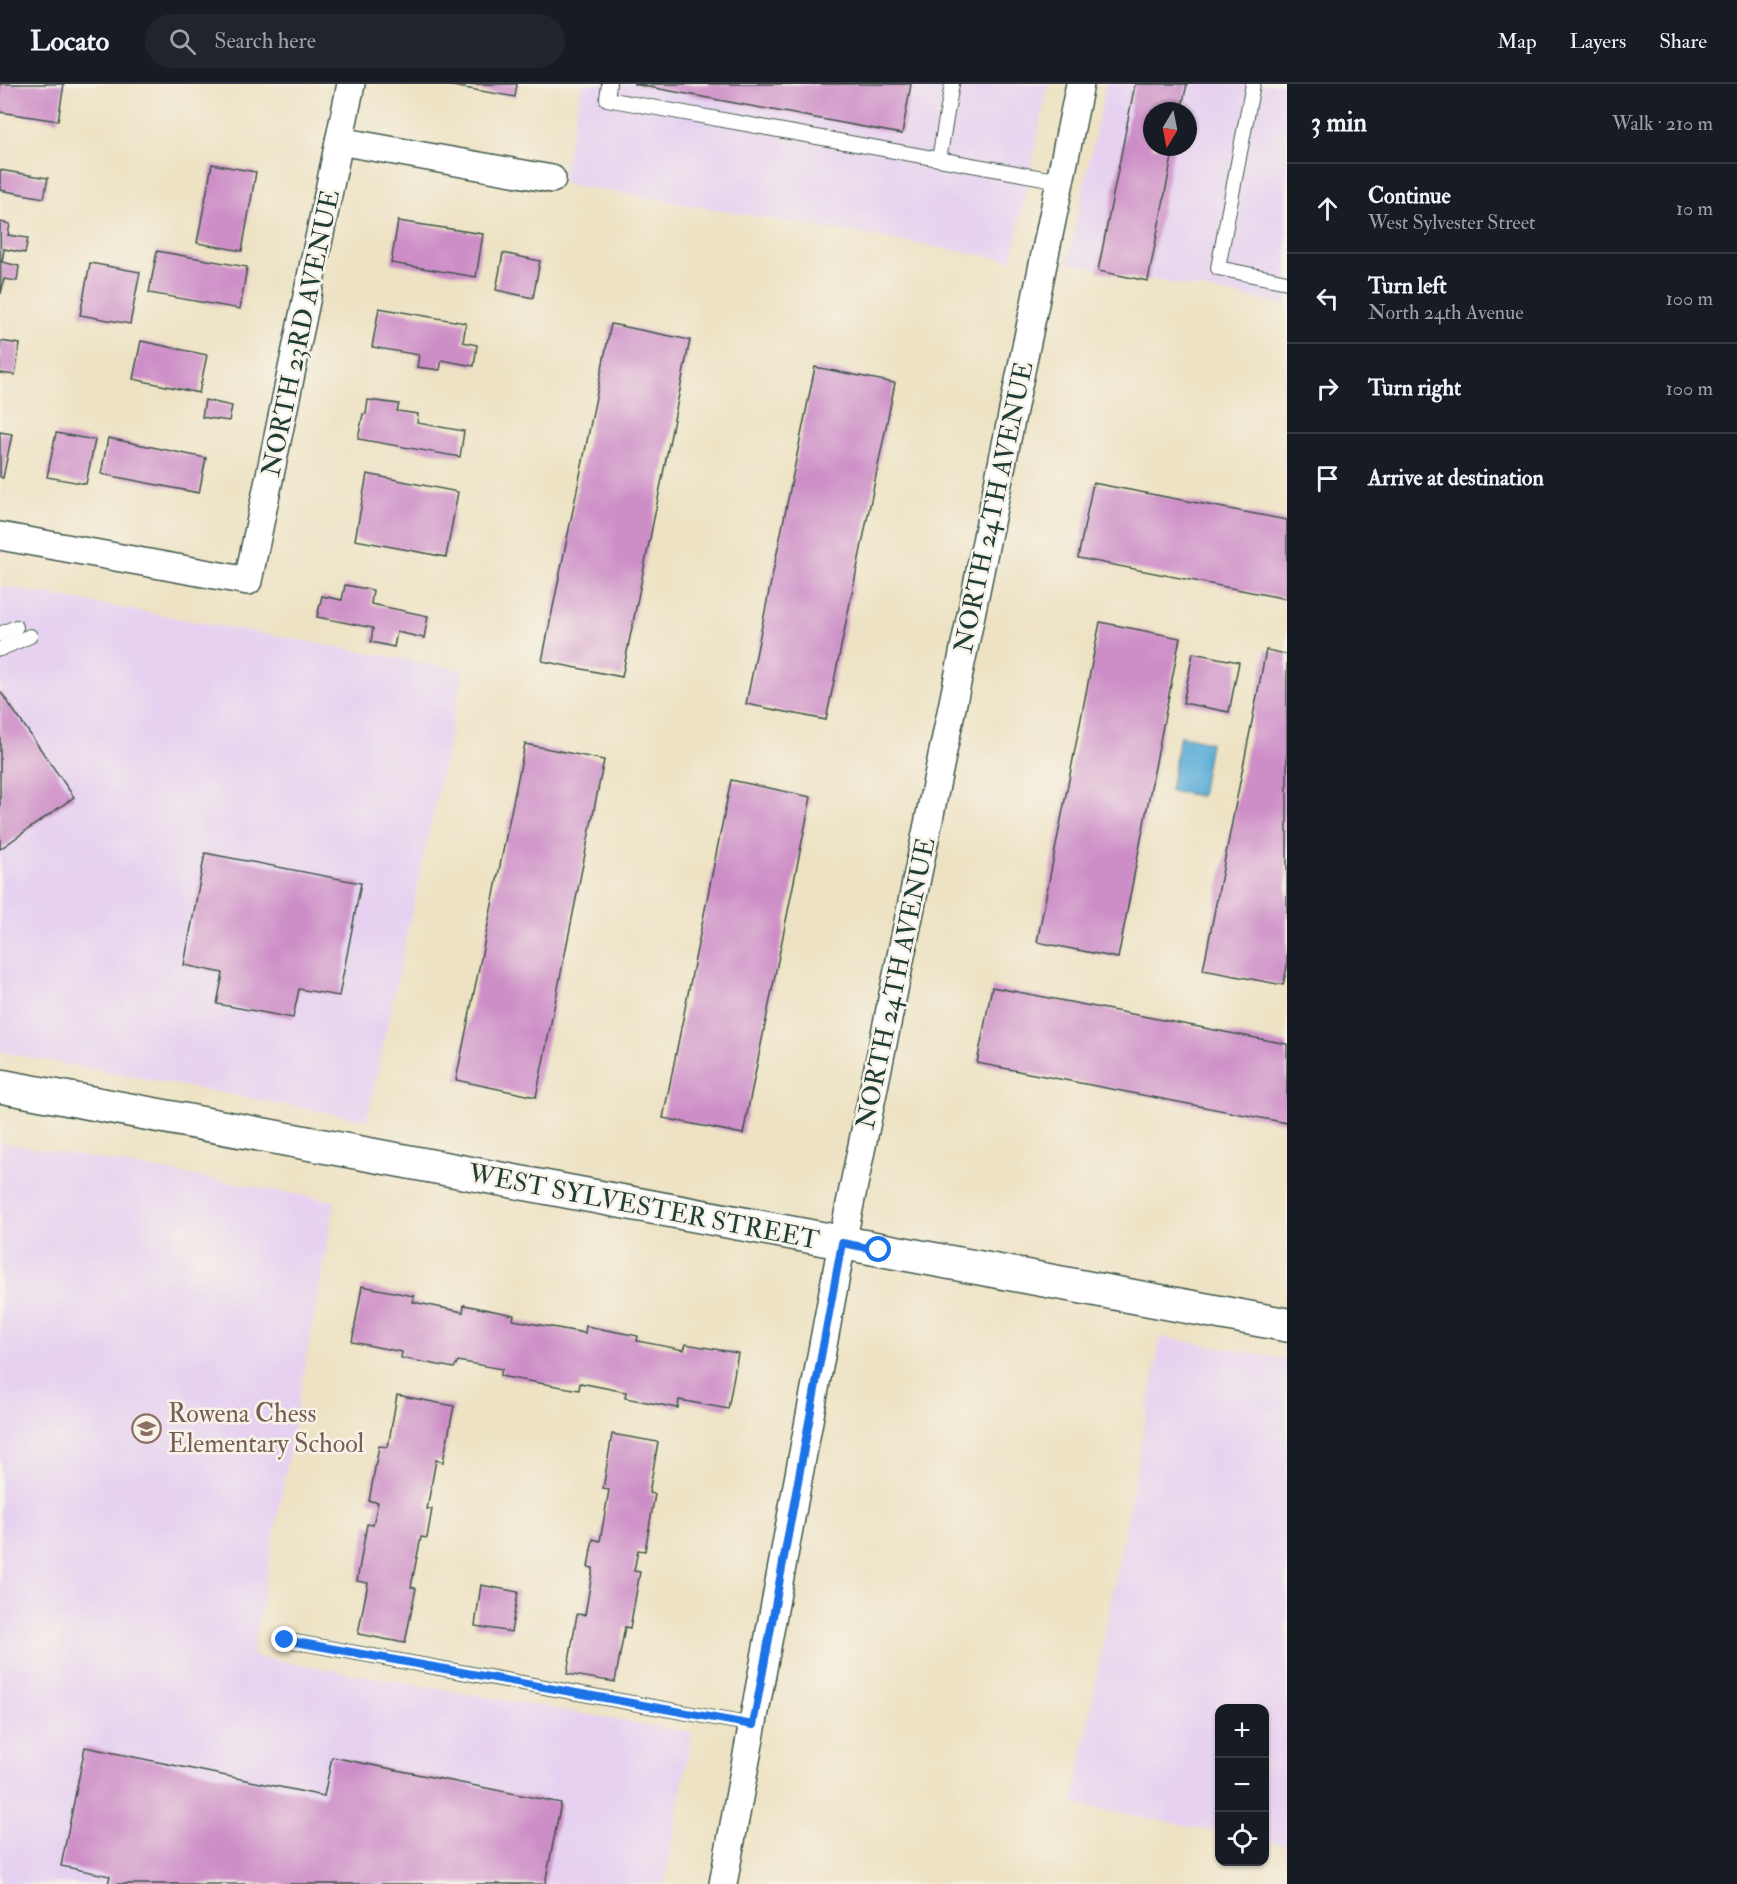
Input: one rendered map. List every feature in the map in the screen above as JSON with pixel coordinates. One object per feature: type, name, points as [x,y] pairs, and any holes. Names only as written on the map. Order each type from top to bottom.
[{"type":"street","name":"NORTH 23RD AVENUE","points":[[0,536],[248,581],[351,84]]},
{"type":"street","name":"NORTH 24TH AVENUE","points":[[723,1884],[842,1243],[1080,84]]},
{"type":"street","points":[[339,141],[552,179]]},
{"type":"street","name":"WEST SYLVESTER STREET","points":[[0,1086],[1287,1325]]},
{"type":"lane","points":[[609,84],[607,99],[1060,180]]},
{"type":"lane","points":[[939,159],[952,84]]},
{"type":"lane","points":[[1253,84],[1218,268],[1287,282]]},
{"type":"lane","points":[[0,634],[16,627]]},
{"type":"lane","points":[[0,649],[30,636]]},
{"type":"lane","points":[[285,1640],[753,1725]]},
{"type":"shaded area","points":[[582,84],[1048,84],[1012,260],[561,183]]},
{"type":"shaded area","points":[[1106,84],[1287,84],[1287,305],[1067,263]]},
{"type":"shaded area","points":[[0,586],[464,670],[367,1120],[0,1052]]},
{"type":"shaded area","name":"Rowena Chess Elementary School","points":[[0,1142],[335,1201],[252,1656],[692,1733],[664,1884],[0,1884]]},
{"type":"shaded area","points":[[1161,1337],[1287,1359],[1287,1845],[1269,1842],[1269,1704],[1215,1704],[1215,1831],[1073,1804]]},
{"type":"water","points":[[1180,736],[1210,742],[1201,796],[1170,791]]},
{"type":"building","points":[[0,84],[64,84],[58,121],[0,112]]},
{"type":"building","points":[[441,84],[517,84],[515,97]]},
{"type":"building","points":[[633,84],[911,84],[902,134]]},
{"type":"building","points":[[1135,84],[1187,84],[1183,102],[1143,102],[1143,156],[1172,156],[1148,281],[1098,271]]},
{"type":"building","points":[[212,164],[256,172],[242,251],[197,243]]},
{"type":"building","points":[[0,170],[48,178],[44,198],[0,190]]},
{"type":"building","points":[[398,221],[483,234],[476,277],[391,263]]},
{"type":"building","points":[[0,222],[10,224],[8,235],[28,238],[25,253],[4,249],[2,262],[19,266],[17,281],[4,279],[1,294]]},
{"type":"building","points":[[157,251],[247,267],[240,309],[149,293]]},
{"type":"building","points":[[503,253],[540,261],[533,298],[496,290]]},
{"type":"building","points":[[90,263],[140,272],[130,324],[80,315]]},
{"type":"building","points":[[379,308],[466,323],[463,342],[477,345],[474,366],[442,360],[440,370],[417,367],[419,355],[372,347]]},
{"type":"building","points":[[611,324],[690,340],[622,677],[542,661]]},
{"type":"building","points":[[0,341],[20,344],[15,375],[0,373]]},
{"type":"building","points":[[141,341],[207,355],[199,393],[133,379]]},
{"type":"building","points":[[815,367],[895,383],[826,720],[746,704]]},
{"type":"building","points":[[205,400],[232,406],[229,421],[202,417]]},
{"type":"building","points":[[368,400],[399,404],[397,411],[418,414],[417,423],[464,431],[460,457],[358,439]]},
{"type":"building","points":[[0,432],[12,434],[3,478],[0,477]]},
{"type":"building","points":[[56,433],[95,440],[86,484],[47,477]]},
{"type":"building","points":[[108,438],[206,458],[199,493],[101,474]]},
{"type":"building","points":[[367,474],[458,492],[446,557],[355,540]]},
{"type":"building","points":[[1093,483],[1287,520],[1287,599],[1078,558]]},
{"type":"building","points":[[345,585],[373,590],[371,604],[428,616],[424,638],[397,632],[394,647],[371,642],[373,628],[317,617],[322,596],[342,600]]},
{"type":"building","points":[[1100,622],[1180,638],[1118,958],[1037,942]]},
{"type":"building","points":[[1266,650],[1287,654],[1287,967],[1283,985],[1203,970]]},
{"type":"building","points":[[1193,653],[1239,662],[1229,712],[1183,703]]},
{"type":"building","points":[[0,691],[74,797],[0,849]]},
{"type":"building","points":[[525,744],[604,760],[536,1097],[456,1080]]},
{"type":"building","points":[[731,780],[811,797],[743,1134],[663,1118]]},
{"type":"building","points":[[205,853],[361,883],[339,996],[299,989],[293,1018],[217,1004],[223,973],[184,965]]},
{"type":"building","points":[[992,987],[1287,1044],[1287,1123],[977,1063]]},
{"type":"building","points":[[362,1286],[414,1296],[413,1302],[463,1312],[464,1305],[514,1315],[513,1320],[585,1333],[586,1326],[638,1336],[637,1341],[684,1350],[686,1344],[738,1353],[728,1409],[679,1400],[678,1408],[625,1398],[626,1392],[580,1383],[579,1390],[500,1376],[502,1369],[458,1361],[454,1368],[401,1358],[402,1352],[352,1342]]},
{"type":"building","points":[[397,1395],[454,1406],[443,1462],[436,1460],[427,1509],[432,1509],[427,1538],[421,1537],[411,1587],[416,1588],[405,1643],[358,1634],[368,1583],[357,1581],[367,1524],[373,1525],[378,1502],[369,1501],[379,1446],[388,1447]]},
{"type":"building","points":[[612,1434],[658,1442],[649,1493],[655,1494],[645,1551],[638,1550],[634,1571],[640,1572],[630,1628],[625,1627],[615,1682],[567,1674],[577,1614],[585,1615],[593,1568],[588,1567],[593,1539],[600,1541],[609,1490],[603,1489]]},
{"type":"building","points":[[481,1585],[518,1592],[511,1632],[475,1626]]},
{"type":"building","points":[[85,1747],[324,1796],[332,1757],[561,1803],[545,1884],[108,1884],[110,1876],[61,1866]]},
{"type":"place","name":"Rowena Chess Elementary School","points":[[147,1428]]},
{"type":"route","points":[[285,1640],[753,1725],[842,1243],[879,1250]]}]
